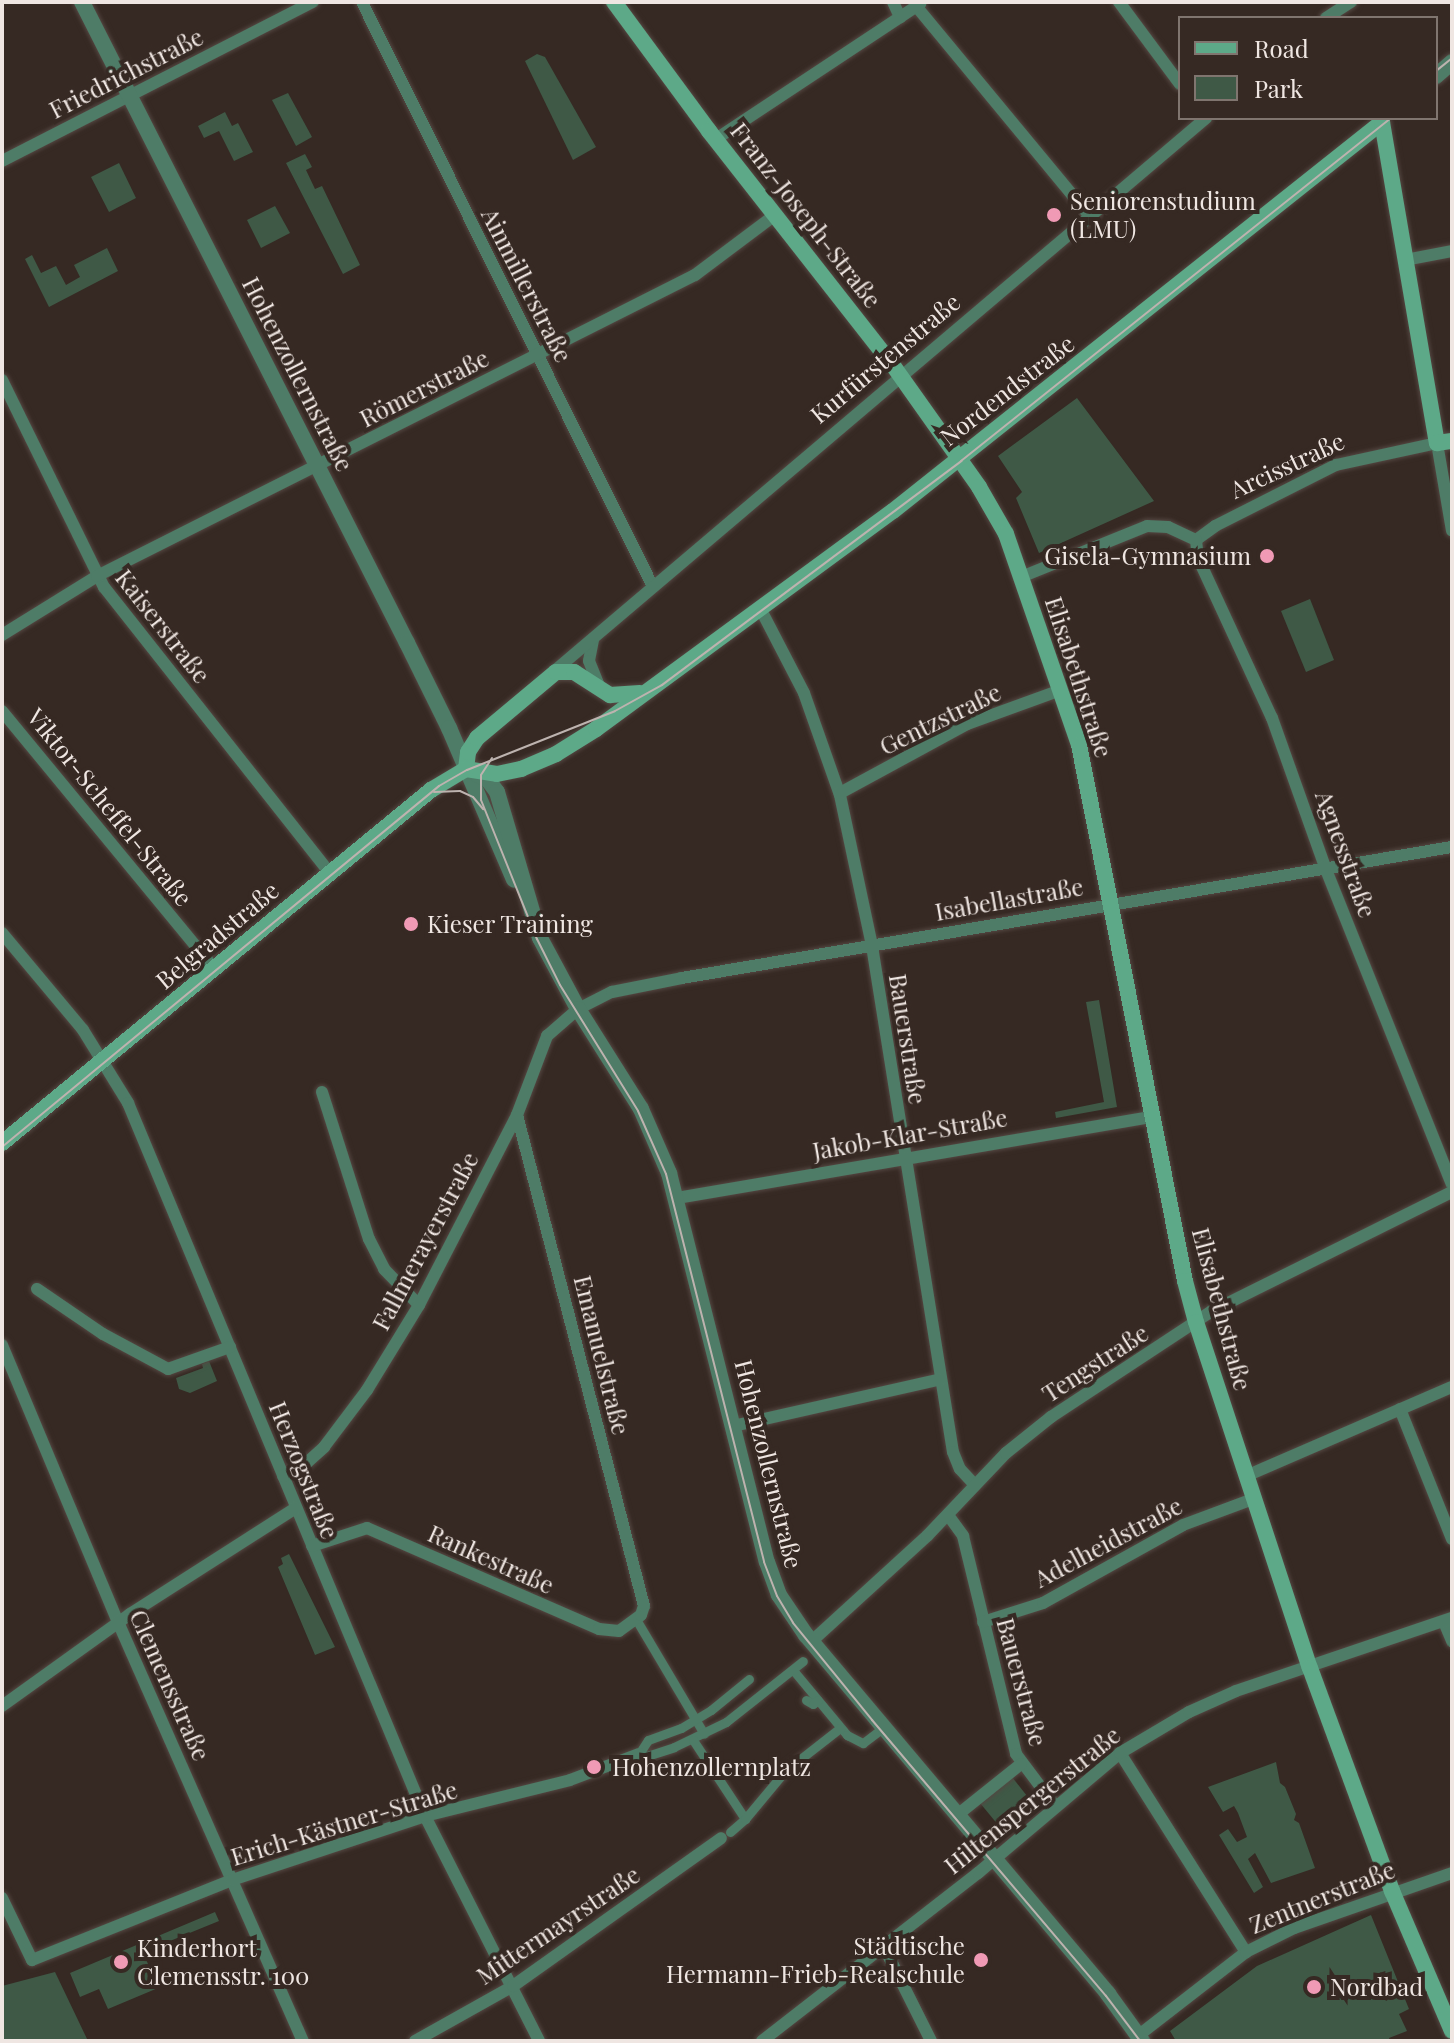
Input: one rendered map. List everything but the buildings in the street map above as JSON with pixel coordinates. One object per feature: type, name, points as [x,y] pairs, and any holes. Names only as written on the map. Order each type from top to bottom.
[{"type":"main road","name":"Franz-Joseph-Straße","points":[[614,2],[900,376],[959,459]]},
{"type":"main road","name":"Nordendstraße","points":[[506,773],[556,754],[596,729],[761,610],[959,459],[1382,120]]},
{"type":"main road","points":[[1383,120],[1405,260],[1444,442]]},
{"type":"main road","name":"Elisabethstraße","points":[[959,459],[996,513],[1079,745],[1196,1322],[1310,1668],[1392,1891],[1452,2031]]},
{"type":"main road","points":[[506,773],[466,769],[468,752],[477,738],[550,675],[572,671],[603,691],[623,697],[649,690]]},
{"type":"main road","points":[[596,729],[606,707],[603,691]]},
{"type":"main road","name":"Belgradstraße","points":[[2,1143],[431,790],[466,769]]},
{"type":"street","name":"Hohenzollernstraße","points":[[82,2],[318,466],[466,769],[549,959],[641,1109],[677,1198],[773,1579],[785,1605],[883,1728],[1143,2039]]},
{"type":"street","name":"Friedrichstraße","points":[[2,161],[313,2]]},
{"type":"street","name":"Ainmillerstraße","points":[[362,2],[653,587]]},
{"type":"street","points":[[893,2],[900,17]]},
{"type":"street","points":[[1119,2],[1178,81]]},
{"type":"street","points":[[716,139],[920,4],[1090,216]]},
{"type":"street","name":"Kurfürstenstraße","points":[[550,675],[1204,120]]},
{"type":"street","name":"Römerstraße","points":[[2,635],[97,576],[711,266],[775,215]]},
{"type":"street","points":[[1405,260],[1452,251]]},
{"type":"street","name":"Kaiserstraße","points":[[2,380],[97,576],[330,873]]},
{"type":"street","points":[[1444,442],[1452,531]]},
{"type":"street","name":"Arcisstraße","points":[[1196,540],[1215,526],[1336,465],[1444,442]]},
{"type":"street","points":[[1021,577],[1147,526],[1168,527],[1196,540]]},
{"type":"street","name":"Agnesstraße","points":[[1196,540],[1198,558],[1272,718],[1325,867],[1452,1184]]},
{"type":"street","name":"Bauerstraße","points":[[761,610],[804,693],[840,793],[872,946],[904,1157],[957,1464],[974,1484]]},
{"type":"street","points":[[595,637],[590,647],[589,661],[603,691]]},
{"type":"street","name":"Gentzstraße","points":[[840,793],[967,724],[1061,690]]},
{"type":"street","name":"Viktor-Scheffel-Straße","points":[[2,711],[214,968]]},
{"type":"street","name":"Hohenzollernstraße","points":[[466,769],[488,780],[499,797],[530,914]]},
{"type":"street","points":[[499,797],[506,773]]},
{"type":"street","name":"Isabellastraße","points":[[578,1009],[612,992],[1452,847]]},
{"type":"street","name":"Herzogstraße","points":[[2,933],[104,1059],[128,1103],[425,1816],[539,2041]]},
{"type":"street","name":"Fallmerayerstraße","points":[[283,1476],[302,1467],[324,1447],[367,1390],[419,1305],[517,1115],[547,1036],[578,1009]]},
{"type":"street","points":[[322,1092],[369,1239],[384,1269],[419,1305]]},
{"type":"street","name":"Emanuelstraße","points":[[517,1115],[644,1606],[637,1621]]},
{"type":"street","name":"Jakob-Klar-Straße","points":[[677,1198],[1152,1117]]},
{"type":"street","name":"Tengstraße","points":[[812,1641],[948,1515],[974,1484],[1051,1417],[1196,1322],[1452,1192]]},
{"type":"street","points":[[37,1289],[103,1334],[168,1369],[230,1347]]},
{"type":"street","name":"Clemensstraße","points":[[2,1345],[118,1622],[303,2041]]},
{"type":"street","points":[[733,1426],[941,1379]]},
{"type":"street","points":[[1246,1476],[1452,1387]]},
{"type":"street","points":[[1400,1409],[1452,1539]]},
{"type":"street","name":"Adelheidstraße","points":[[983,1622],[1043,1603],[1183,1525],[1253,1499]]},
{"type":"street","points":[[2,1706],[118,1622],[296,1508]]},
{"type":"street","name":"Bauerstraße","points":[[948,1515],[963,1536],[1021,1764],[1055,1806]]},
{"type":"street","name":"Rankestraße","points":[[312,1546],[367,1528],[599,1629],[619,1631],[637,1621]]},
{"type":"street","points":[[1448,1620],[1452,1641]]},
{"type":"street","name":"Hiltenspergerstraße","points":[[762,2041],[884,1947],[1120,1753],[1201,1706],[1236,1691],[1448,1620]]},
{"type":"street","points":[[637,1621],[704,1734]]},
{"type":"street","points":[[745,1819],[693,1740],[756,1702],[803,1661]]},
{"type":"street","points":[[793,1670],[811,1700],[840,1728],[863,1743],[883,1728]]},
{"type":"street","points":[[639,1754],[648,1740],[696,1719],[747,1683],[756,1702]]},
{"type":"street","points":[[725,1835],[745,1819],[785,1771],[840,1728]]},
{"type":"street","name":"Erich-Kästner-Straße","points":[[2,1898],[32,1960],[232,1880],[425,1816],[559,1784],[639,1754],[647,1756],[693,1740]]},
{"type":"street","points":[[1120,1753],[1246,1952]]},
{"type":"street","name":"Hiltenspergerstraße","points":[[956,1816],[1021,1764]]},
{"type":"street","name":"Mittermayrstraße","points":[[415,2041],[513,1986],[725,1835]]},
{"type":"street","name":"Zentnerstraße","points":[[1143,2039],[1246,1952],[1294,1928],[1392,1891],[1452,1873]]},
{"type":"street","points":[[884,1947],[931,2041]]},
{"type":"green space","points":[[537,54],[545,57],[596,147],[573,160],[525,61]]},
{"type":"green space","points":[[288,93],[312,137],[296,146],[272,100]]},
{"type":"green space","points":[[225,112],[232,126],[238,123],[253,152],[234,161],[219,131],[204,138],[198,126]]},
{"type":"green space","points":[[305,154],[312,167],[306,170],[315,189],[322,186],[360,265],[343,274],[286,163]]},
{"type":"green space","points":[[119,163],[136,198],[109,212],[91,177]]},
{"type":"green space","points":[[275,206],[290,233],[261,248],[247,220]]},
{"type":"green space","points":[[107,248],[118,271],[49,307],[25,259],[32,255],[41,273],[56,266],[66,285],[80,277],[74,265]]},
{"type":"green space","points":[[1077,398],[1154,501],[1039,553],[1016,498],[1022,492],[998,456]]},
{"type":"green space","points":[[1310,599],[1334,660],[1306,672],[1281,611]]},
{"type":"green space","points":[[1099,1000],[1117,1107],[1056,1118],[1055,1112],[1104,1102],[1086,1002]]},
{"type":"green space","points":[[209,1361],[217,1381],[190,1393],[179,1389],[176,1378],[203,1368],[202,1364]]},
{"type":"green space","points":[[289,1554],[335,1647],[315,1655],[278,1567],[283,1564],[281,1558]]},
{"type":"green space","points":[[1276,1762],[1280,1783],[1285,1787],[1296,1814],[1294,1820],[1299,1823],[1315,1868],[1271,1883],[1255,1853],[1248,1859],[1263,1887],[1254,1893],[1219,1835],[1228,1829],[1237,1842],[1247,1837],[1238,1813],[1234,1806],[1223,1812],[1208,1787]]},
{"type":"green space","points":[[1012,1777],[1031,1801],[999,1826],[980,1803]]},
{"type":"green space","name":"Kinderhort Clemensstr. 100","points":[[215,1912],[219,1921],[143,1952],[158,1988],[108,2009],[99,1989],[80,1997],[70,1973]]},
{"type":"green space","name":"Nordbad","points":[[1371,1915],[1409,2009],[1399,2014],[1407,2031],[1389,2038],[1390,2041],[1176,2041],[1170,2031],[1257,1966]]},
{"type":"green space","points":[[55,1972],[88,2041],[2,2041],[2,1986]]},
{"type":"tram line","points":[[1438,69],[1452,58]]},
{"type":"tram line","points":[[2,1147],[439,786],[467,770],[615,711],[662,685],[961,461],[1388,120]]},
{"type":"tram line","points":[[492,758],[481,775],[481,800],[537,939],[560,985],[638,1111],[666,1174],[764,1562],[777,1596],[793,1623],[872,1720],[1106,1996],[1140,2041]]},
{"type":"tram line","points":[[434,792],[460,791],[473,797],[483,809]]},
{"type":"place","name":"Seniorenstudium (LMU)","points":[[1054,215]]},
{"type":"place","name":"Gisela-Gymnasium","points":[[1267,556]]},
{"type":"place","name":"Kieser Training","points":[[411,924]]},
{"type":"place","name":"Hohenzollernplatz","points":[[594,1767]]},
{"type":"place","name":"Städtische Hermann-Frieb-Realschule","points":[[981,1960]]},
{"type":"place","name":"Kinderhort Clemensstr. 100","points":[[121,1962]]},
{"type":"place","name":"Nordbad","points":[[1314,1987]]}]
